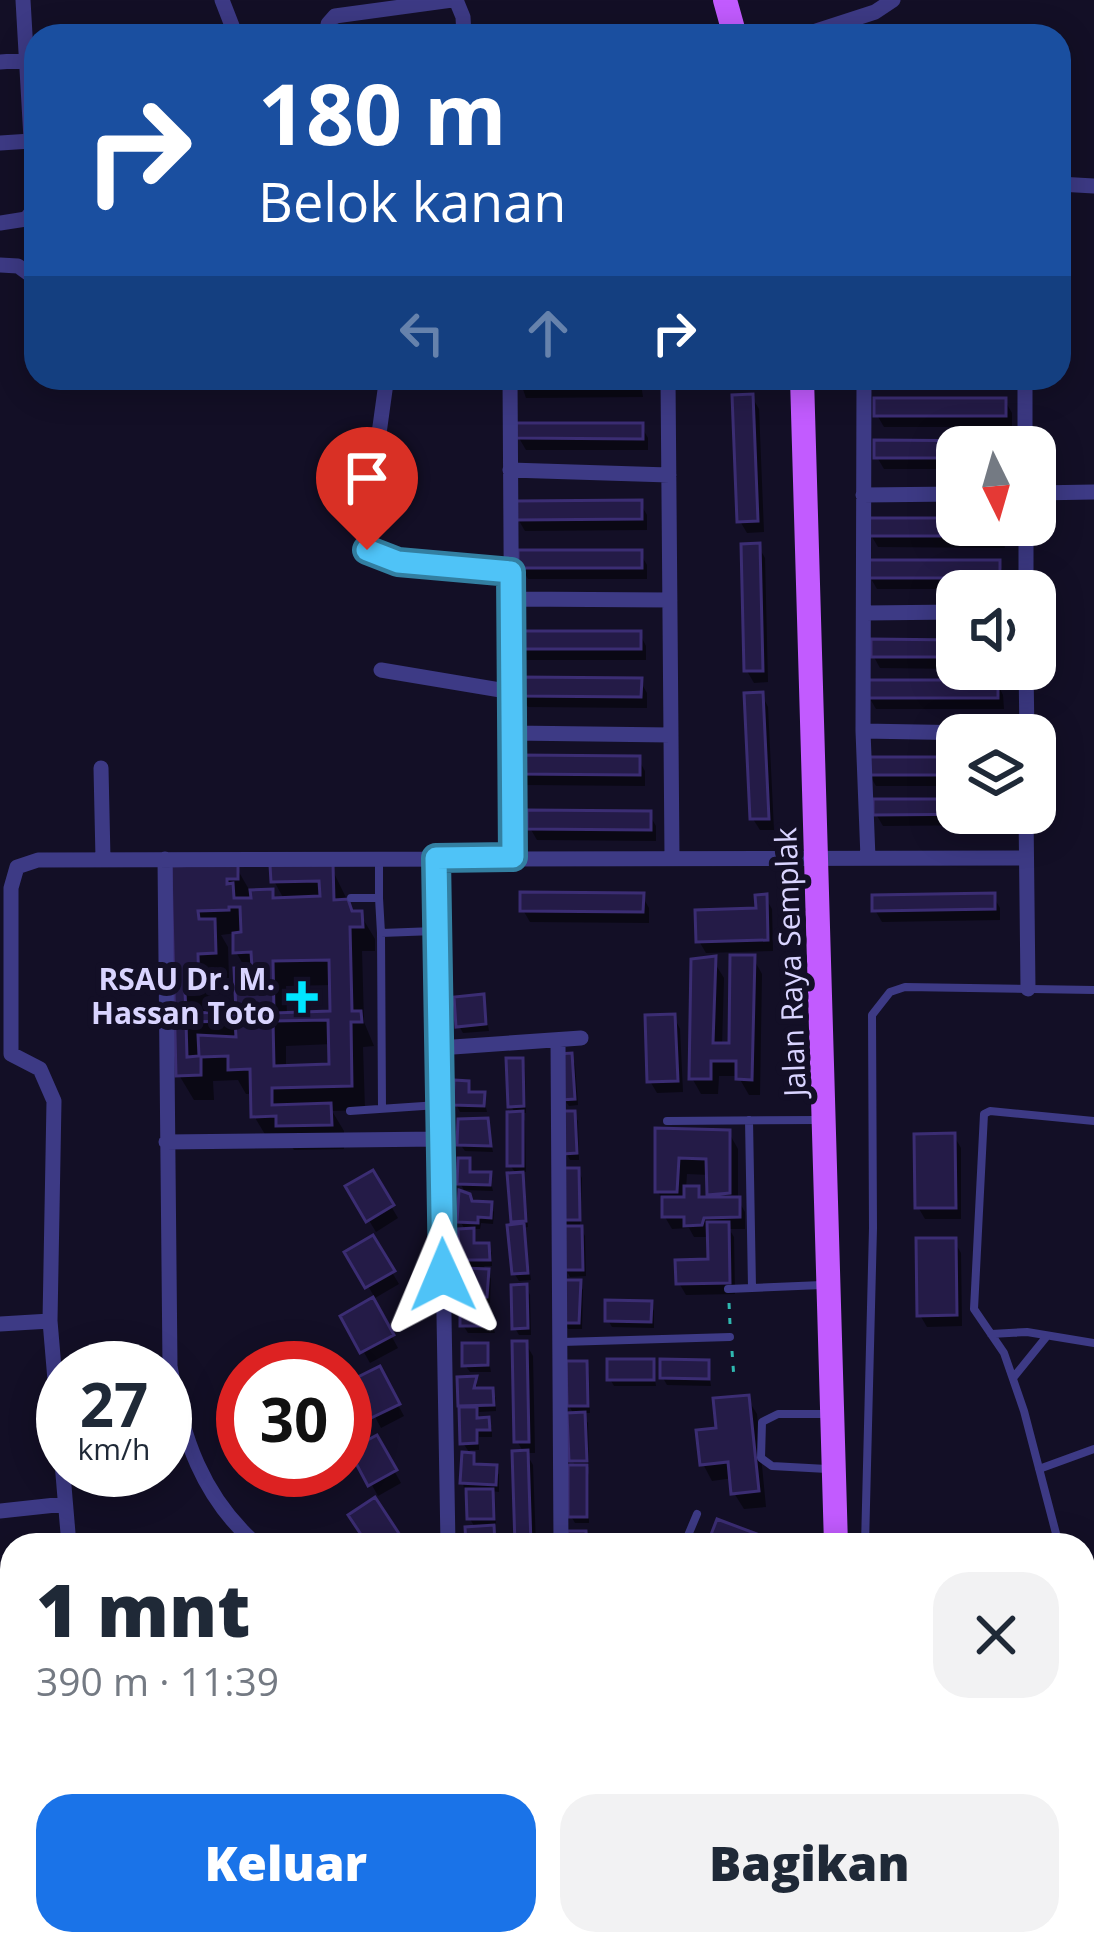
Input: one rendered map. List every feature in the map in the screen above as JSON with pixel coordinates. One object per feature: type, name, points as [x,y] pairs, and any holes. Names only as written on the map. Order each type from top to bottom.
[{"type":"main road","name":"Jalan Raya Semplak","points":[[802,390],[836,1533]]},
{"type":"street","points":[[328,24],[335,16],[454,0]]},
{"type":"street","points":[[838,24],[875,12],[893,0]]},
{"type":"street","points":[[385,390],[367,550],[398,562],[511,572]]},
{"type":"street","points":[[510,390],[513,857]]},
{"type":"street","points":[[668,390],[672,857]]},
{"type":"street","points":[[864,390],[863,731],[868,858]]},
{"type":"street","points":[[1024,390],[1025,426]]},
{"type":"street","points":[[510,470],[669,475]]},
{"type":"street","points":[[1056,493],[1094,492]]},
{"type":"street","points":[[863,495],[936,494]]},
{"type":"street","points":[[511,599],[670,600]]},
{"type":"street","points":[[865,613],[936,612]]},
{"type":"street","points":[[382,670],[512,692]]},
{"type":"street","points":[[863,731],[936,732]]},
{"type":"street","points":[[512,733],[671,735]]},
{"type":"street","points":[[101,768],[103,859]]},
{"type":"street","points":[[1026,834],[1028,988]]},
{"type":"street","points":[[436,858],[448,1533]]},
{"type":"street","points":[[68,1533],[50,1321],[53,1093],[40,1069],[6,1054],[7,872],[38,860],[103,859],[1026,858]]},
{"type":"street","points":[[165,859],[168,1336],[181,1423],[203,1480],[244,1533]]},
{"type":"street","points":[[439,1048],[580,1038]]},
{"type":"street","points":[[558,1041],[561,1533]]},
{"type":"street","points":[[166,1142],[440,1139]]},
{"type":"street","points":[[0,1324],[50,1321]]},
{"type":"street","points":[[0,1511],[65,1504]]},
{"type":"lane","points":[[379,866],[382,1108]]},
{"type":"lane","points":[[351,898],[379,898]]},
{"type":"lane","points":[[381,933],[437,931]]},
{"type":"lane","points":[[865,1533],[873,1228],[872,1015],[890,992],[905,987],[1094,990]]},
{"type":"lane","points":[[350,1111],[440,1105]]},
{"type":"lane","points":[[1056,1533],[1004,1353],[974,1309],[984,1114],[1094,1121]]},
{"type":"lane","points":[[667,1120],[826,1120]]},
{"type":"lane","points":[[749,1120],[752,1287]]},
{"type":"lane","points":[[728,1288],[830,1285]]},
{"type":"lane","points":[[991,1334],[1048,1334],[1094,1343]]},
{"type":"lane","points":[[1012,1378],[1048,1334]]},
{"type":"lane","points":[[560,1342],[730,1337]]},
{"type":"lane","points":[[833,1414],[778,1414],[762,1422],[759,1436],[761,1458],[772,1466],[835,1469]]},
{"type":"lane","points":[[1039,1469],[1094,1449]]},
{"type":"lane","points":[[688,1533],[697,1514]]},
{"type":"building","points":[[753,394],[758,521],[737,522],[732,395]]},
{"type":"building","points":[[874,398],[1006,398],[1006,416],[874,416]]},
{"type":"building","points":[[516,423],[643,423],[643,439],[516,438]]},
{"type":"building","points":[[874,440],[936,440],[936,458],[874,458]]},
{"type":"building","points":[[642,500],[642,519],[515,520],[515,501]]},
{"type":"building","points":[[868,518],[936,518],[936,536],[868,536]]},
{"type":"building","points":[[760,543],[763,671],[744,671],[741,544]]},
{"type":"building","points":[[518,550],[642,550],[642,568],[518,568]]},
{"type":"building","points":[[867,560],[1000,560],[1000,570],[936,570],[936,578],[867,578]]},
{"type":"building","points":[[515,631],[641,631],[641,649],[515,649]]},
{"type":"building","points":[[871,639],[936,640],[936,657],[871,657]]},
{"type":"building","points":[[518,677],[642,678],[641,697],[518,696]]},
{"type":"building","points":[[866,680],[936,680],[936,690],[998,690],[998,698],[866,698]]},
{"type":"building","points":[[763,692],[769,819],[750,819],[744,693]]},
{"type":"building","points":[[517,755],[640,756],[640,775],[516,774]]},
{"type":"building","points":[[866,757],[936,757],[936,775],[866,775]]},
{"type":"building","points":[[873,799],[936,799],[936,814],[873,815]]},
{"type":"building","points":[[527,810],[651,811],[651,830],[527,829]]},
{"type":"building","points":[[238,864],[238,879],[227,879],[227,884],[233,883],[234,898],[251,898],[250,890],[273,889],[273,898],[320,896],[319,881],[271,882],[270,865],[333,864],[334,900],[348,899],[352,911],[362,911],[363,927],[350,927],[352,1011],[361,1011],[362,1022],[351,1022],[352,1086],[272,1088],[272,1105],[331,1103],[332,1125],[276,1126],[276,1116],[251,1117],[250,1069],[228,1070],[228,1056],[201,1057],[201,1075],[176,1076],[171,866]],"holes":[[[240,907],[241,932],[233,933],[233,953],[251,952],[252,968],[234,968],[236,1012],[186,1013],[185,992],[199,991],[198,954],[216,953],[215,919],[199,919],[198,911]],[[329,960],[330,1011],[274,1013],[273,961]],[[328,1020],[329,1064],[274,1066],[273,1021]],[[235,1021],[236,1037],[198,1035],[199,1056],[187,1057],[186,1022]]]},
{"type":"building","points":[[520,892],[644,893],[643,912],[520,911]]},
{"type":"building","points":[[995,893],[995,909],[872,911],[872,895]]},
{"type":"building","points":[[767,894],[768,940],[696,942],[695,910],[756,908],[755,895]]},
{"type":"building","points":[[730,955],[755,955],[752,1080],[736,1079],[736,1061],[711,1061],[711,1079],[689,1079],[691,959],[716,956],[713,1043],[729,1043]]},
{"type":"building","points":[[484,994],[486,1024],[456,1027],[454,997]]},
{"type":"building","points":[[675,1014],[678,1081],[647,1082],[645,1015]]},
{"type":"building","points":[[572,1053],[575,1099],[561,1100],[558,1054]]},
{"type":"building","points":[[506,1058],[523,1058],[524,1106],[508,1107]]},
{"type":"building","points":[[454,1080],[469,1081],[469,1092],[485,1092],[484,1106],[453,1105]]},
{"type":"building","points":[[523,1111],[523,1166],[507,1166],[507,1112]]},
{"type":"building","points":[[561,1111],[575,1111],[577,1153],[563,1154]]},
{"type":"building","points":[[488,1118],[491,1146],[457,1145],[458,1119]]},
{"type":"building","points":[[655,1128],[730,1130],[730,1193],[707,1195],[706,1159],[679,1158],[677,1192],[655,1192]]},
{"type":"building","points":[[955,1133],[956,1208],[915,1208],[914,1134]]},
{"type":"building","points":[[458,1158],[470,1158],[470,1172],[491,1172],[490,1185],[457,1184]]},
{"type":"building","points":[[560,1168],[579,1168],[580,1220],[560,1220]]},
{"type":"building","points":[[373,1170],[394,1205],[366,1222],[345,1186]]},
{"type":"building","points":[[523,1172],[526,1221],[511,1222],[507,1173]]},
{"type":"building","points":[[684,1186],[699,1186],[699,1197],[740,1197],[740,1217],[704,1218],[702,1225],[684,1226],[684,1217],[662,1217],[662,1197],[684,1197]]},
{"type":"building","points":[[459,1190],[470,1194],[472,1201],[492,1202],[491,1218],[457,1222]]},
{"type":"building","points":[[707,1222],[729,1222],[730,1283],[676,1284],[675,1260],[708,1259]]},
{"type":"building","points":[[524,1223],[528,1273],[512,1274],[507,1225]]},
{"type":"building","points":[[562,1226],[582,1226],[583,1270],[563,1270]]},
{"type":"building","points":[[474,1228],[474,1243],[489,1243],[490,1260],[459,1260],[458,1229]]},
{"type":"building","points":[[373,1235],[395,1271],[365,1288],[344,1252]]},
{"type":"building","points":[[916,1238],[956,1238],[957,1315],[917,1316]]},
{"type":"building","points":[[462,1268],[489,1269],[487,1297],[460,1296]]},
{"type":"building","points":[[562,1280],[581,1280],[579,1323],[561,1323]]},
{"type":"building","points":[[527,1284],[528,1328],[512,1329],[511,1285]]},
{"type":"building","points":[[373,1297],[394,1335],[372,1347],[372,1341],[354,1341],[340,1316]]},
{"type":"building","points":[[605,1300],[652,1301],[651,1322],[605,1321]]},
{"type":"building","points":[[460,1306],[471,1306],[471,1318],[492,1318],[493,1326],[460,1326]]},
{"type":"building","points":[[512,1341],[527,1341],[529,1442],[514,1442]]},
{"type":"building","points":[[462,1343],[488,1343],[488,1365],[462,1366]]},
{"type":"building","points":[[607,1359],[654,1359],[654,1380],[607,1380]]},
{"type":"building","points":[[660,1359],[709,1360],[709,1379],[660,1378]]},
{"type":"building","points":[[566,1361],[587,1361],[588,1406],[567,1406]]},
{"type":"building","points":[[380,1366],[400,1404],[372,1418],[372,1370]]},
{"type":"building","points":[[477,1376],[474,1388],[493,1388],[494,1405],[458,1406],[457,1377]]},
{"type":"building","points":[[749,1395],[759,1491],[731,1494],[728,1462],[700,1465],[696,1430],[716,1428],[713,1398]]},
{"type":"building","points":[[459,1407],[477,1407],[477,1418],[489,1417],[490,1430],[477,1430],[477,1443],[460,1444]]},
{"type":"building","points":[[585,1412],[587,1461],[569,1461],[567,1413]]},
{"type":"building","points":[[377,1435],[397,1470],[372,1484],[372,1438]]},
{"type":"building","points":[[528,1450],[531,1533],[515,1533],[512,1451]]},
{"type":"building","points":[[462,1452],[474,1453],[474,1464],[497,1465],[496,1485],[460,1483]]},
{"type":"building","points":[[568,1465],[587,1465],[587,1517],[568,1517]]},
{"type":"building","points":[[466,1489],[493,1489],[494,1519],[467,1519]]},
{"type":"building","points":[[375,1497],[399,1533],[360,1533],[348,1515]]},
{"type":"building","points":[[717,1519],[754,1533],[712,1533]]},
{"type":"building","points":[[494,1525],[494,1533],[465,1533],[465,1527]]},
{"type":"place","name":"RSAU Dr. M. Hassan Toto","points":[[302,997]]},
{"type":"route","points":[[367,550],[398,562],[511,572],[513,857],[436,858],[443,1275]]}]
